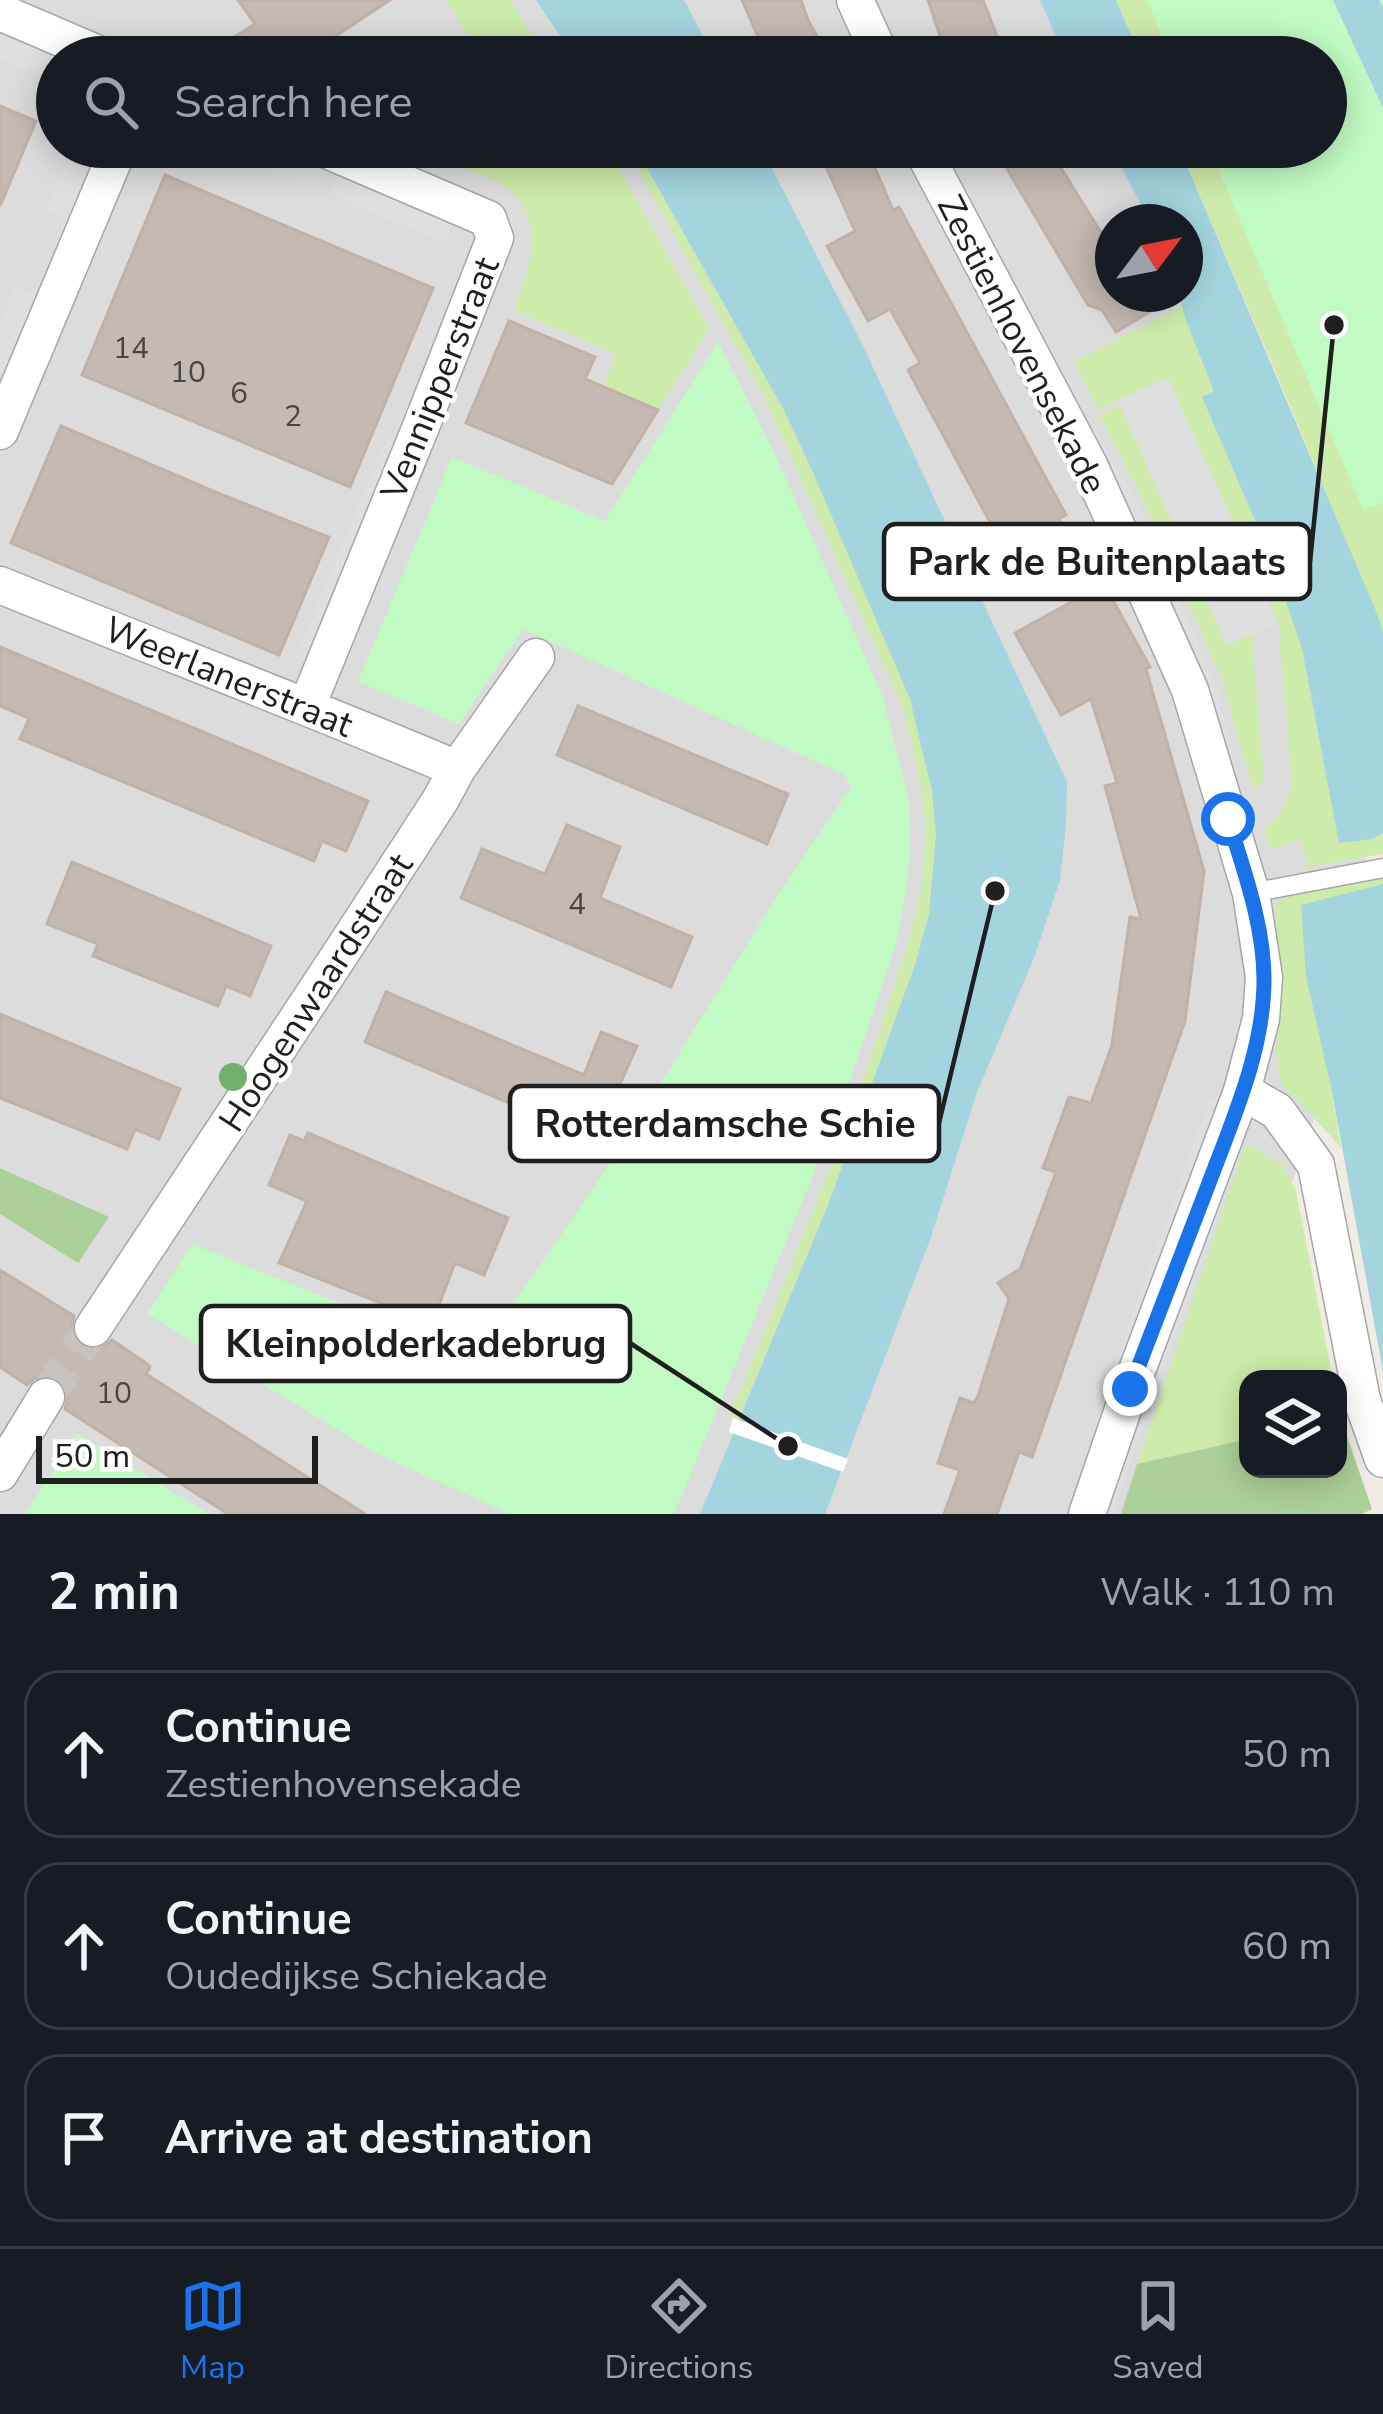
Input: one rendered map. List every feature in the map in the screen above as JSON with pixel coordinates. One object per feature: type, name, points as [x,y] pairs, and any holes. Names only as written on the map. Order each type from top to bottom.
[{"type":"street","points":[[855,0],[871,36]]},
{"type":"street","points":[[0,12],[56,36]]},
{"type":"street","points":[[0,431],[110,168]]},
{"type":"street","name":"Vennipperstraat","points":[[307,706],[495,238],[488,219],[369,168]]},
{"type":"street","name":"Zestienhovensekade","points":[[932,168],[1088,465],[1190,690],[1251,892],[1264,977],[1261,1019],[1242,1091],[1087,1514]]},
{"type":"street","name":"Weerlanerstraat","points":[[0,585],[457,769]]},
{"type":"street","name":"Hoogenwaardstraat","points":[[93,1328],[356,931],[457,769],[536,657]]},
{"type":"street","points":[[1242,1091],[1277,1111],[1316,1165],[1362,1400],[1383,1459]]},
{"type":"street","points":[[0,1473],[46,1396]]},
{"type":"lane","points":[[1251,892],[1383,868]]},
{"type":"shaded area","points":[[0,0],[1071,0],[1087,36],[36,36],[36,168],[1143,168],[1159,204],[1095,204],[1095,312],[1193,312],[1344,648],[1375,943],[1177,1514],[0,1514]]},
{"type":"shaded area","points":[[0,28],[36,43],[36,75],[0,60]]},
{"type":"shaded area","points":[[64,168],[92,168],[71,221],[46,211]]},
{"type":"shaded area","points":[[264,168],[323,168],[315,189]]},
{"type":"shaded area","points":[[338,172],[454,220],[445,243],[329,195]]},
{"type":"shaded area","points":[[15,287],[39,297],[5,375],[0,373],[0,322]]},
{"type":"shaded area","points":[[1168,378],[1278,623],[1227,645],[1118,400]]},
{"type":"shaded area","points":[[1096,429],[1138,505],[1217,688],[1238,774],[1230,777],[1209,691],[1129,510],[1087,433]]},
{"type":"shaded area","points":[[388,435],[396,439],[308,649],[300,646]]},
{"type":"shaded area","points":[[1210,1098],[1219,1101],[1120,1376],[1111,1374]]},
{"type":"shaded area","points":[[1232,1151],[1240,1154],[1112,1514],[1104,1514]]},
{"type":"green space","points":[[446,0],[509,0],[532,36],[469,36]]},
{"type":"green space","points":[[1116,0],[1171,0],[1187,36],[1132,36]]},
{"type":"green space","points":[[1147,0],[1383,0],[1383,503],[1363,510],[1218,168],[1347,168],[1347,36],[1162,36]]},
{"type":"green space","points":[[464,168],[619,168],[709,329],[658,410],[603,387],[616,354],[513,310],[529,263],[531,231],[520,202],[490,178]]},
{"type":"green space","points":[[637,168],[647,168],[784,410],[812,470],[911,699],[932,791],[936,835],[929,914],[916,962],[828,1205],[738,1420],[730,1415],[827,1175],[902,964],[923,874],[926,834],[902,706],[766,400]]},
{"type":"green space","points":[[1188,168],[1247,168],[1383,479],[1383,633]]},
{"type":"green space","points":[[1170,312],[1184,312],[1214,392],[1202,396],[1269,553],[1302,648],[1339,842],[1373,839],[1383,833],[1383,854],[1308,867],[1300,840],[1270,849],[1264,829],[1282,809],[1292,784],[1278,622],[1168,378],[1098,410],[1074,362]]},
{"type":"green space","points":[[718,342],[774,452],[882,695],[909,802],[905,898],[895,949],[838,1115],[674,1514],[510,1514],[379,1455],[147,1314],[192,1244],[450,1348],[479,1348],[589,1193],[851,787],[845,775],[523,629],[459,724],[358,682],[452,457],[605,521]]},
{"type":"green space","points":[[1120,405],[1227,644],[1252,634],[1264,779],[1254,790],[1221,677],[1144,502],[1100,416]]},
{"type":"green space","points":[[1383,873],[1383,884],[1301,906],[1341,1148],[1281,1084],[1276,1050],[1283,979],[1274,908],[1296,887]]},
{"type":"green space","points":[[1248,1145],[1282,1164],[1296,1191],[1331,1370],[1239,1370],[1239,1441],[1137,1464]]},
{"type":"green space","points":[[0,1168],[109,1217],[78,1263],[0,1214]]},
{"type":"green space","points":[[77,1433],[209,1514],[25,1514]]},
{"type":"green space","points":[[1347,1436],[1372,1509],[1362,1514],[1121,1514],[1137,1464],[1239,1441],[1239,1478],[1347,1478]]},
{"type":"water","points":[[536,0],[684,0],[703,36],[560,36]]},
{"type":"water","points":[[1040,0],[1116,0],[1132,36],[1056,36]]},
{"type":"water","points":[[1333,0],[1379,0],[1383,8],[1383,108]]},
{"type":"water","points":[[647,168],[772,168],[864,348],[1067,782],[1066,826],[1060,880],[1034,958],[977,1092],[931,1237],[825,1514],[700,1514],[828,1205],[916,962],[929,914],[936,835],[932,791],[910,699],[784,410]]},
{"type":"water","points":[[1122,168],[1188,168],[1378,616],[1383,633],[1383,833],[1373,839],[1339,843],[1302,648],[1269,553],[1202,397],[1214,391],[1184,312],[1203,312],[1203,204],[1141,204]]},
{"type":"water","points":[[1383,884],[1383,1371],[1306,976],[1301,905]]},
{"type":"pier","points":[[733,1418],[848,1459],[843,1472],[729,1432]]},
{"type":"building","points":[[238,0],[390,0],[336,36],[236,36],[255,24]]},
{"type":"building","points":[[742,0],[801,0],[817,36],[758,36]]},
{"type":"building","points":[[928,0],[983,0],[997,36],[940,36]]},
{"type":"building","points":[[0,106],[36,121],[0,206]]},
{"type":"building","points":[[826,168],[875,168],[893,210],[899,207],[1066,515],[1059,519],[1068,532],[1012,563],[908,370],[920,363],[890,309],[868,321],[827,246],[855,231]]},
{"type":"building","points":[[1006,168],[1061,168],[1095,223],[1095,308],[1088,305]]},
{"type":"building","points":[[165,175],[433,288],[350,487],[82,375]]},
{"type":"building","points":[[1103,312],[1149,312],[1116,332]]},
{"type":"building","points":[[509,321],[595,357],[585,379],[658,410],[612,484],[466,423]]},
{"type":"building","points":[[61,426],[329,537],[279,655],[11,543]]},
{"type":"building","points":[[1104,584],[1150,667],[1146,669],[1204,871],[1185,1021],[1032,1457],[1019,1452],[997,1514],[944,1514],[960,1470],[938,1463],[960,1398],[974,1403],[978,1396],[1009,1299],[998,1283],[1020,1269],[1056,1172],[1043,1168],[1069,1097],[1091,1103],[1112,1045],[1130,917],[1141,919],[1105,786],[1117,783],[1091,699],[1061,715],[1015,633]]},
{"type":"building","points":[[0,647],[368,801],[346,851],[322,841],[314,861],[20,739],[29,718],[0,706]]},
{"type":"building","points":[[578,706],[788,794],[767,844],[557,755]]},
{"type":"building","points":[[567,825],[620,847],[600,898],[692,937],[671,987],[461,898],[482,849],[545,874]]},
{"type":"building","points":[[72,862],[271,946],[250,996],[226,986],[218,1006],[93,956],[98,944],[47,924]]},
{"type":"building","points":[[386,992],[584,1075],[601,1032],[637,1046],[612,1102],[592,1092],[575,1131],[365,1042]]},
{"type":"building","points":[[0,1014],[180,1089],[159,1139],[135,1129],[127,1149],[0,1098]]},
{"type":"building","points":[[308,1133],[508,1218],[484,1275],[455,1263],[432,1323],[279,1263],[307,1201],[269,1185],[290,1135],[304,1141]]},
{"type":"building","points":[[0,1270],[74,1316],[72,1337],[80,1346],[93,1350],[112,1340],[150,1367],[146,1374],[365,1514],[228,1514],[65,1409],[68,1396],[59,1378],[45,1375],[27,1385],[0,1367]]},
{"type":"tunnel","points":[[46,1397],[93,1328]]},
{"type":"place","name":"Park de Buitenplaats","points":[[1334,325]]},
{"type":"place","name":"Rotterdamsche Schie","points":[[995,891]]},
{"type":"place","name":"Kleinpolderkadebrug","points":[[788,1446]]},
{"type":"route","points":[[1130,1389],[1227,1134],[1261,1019],[1260,944],[1251,892],[1228,819]]}]
